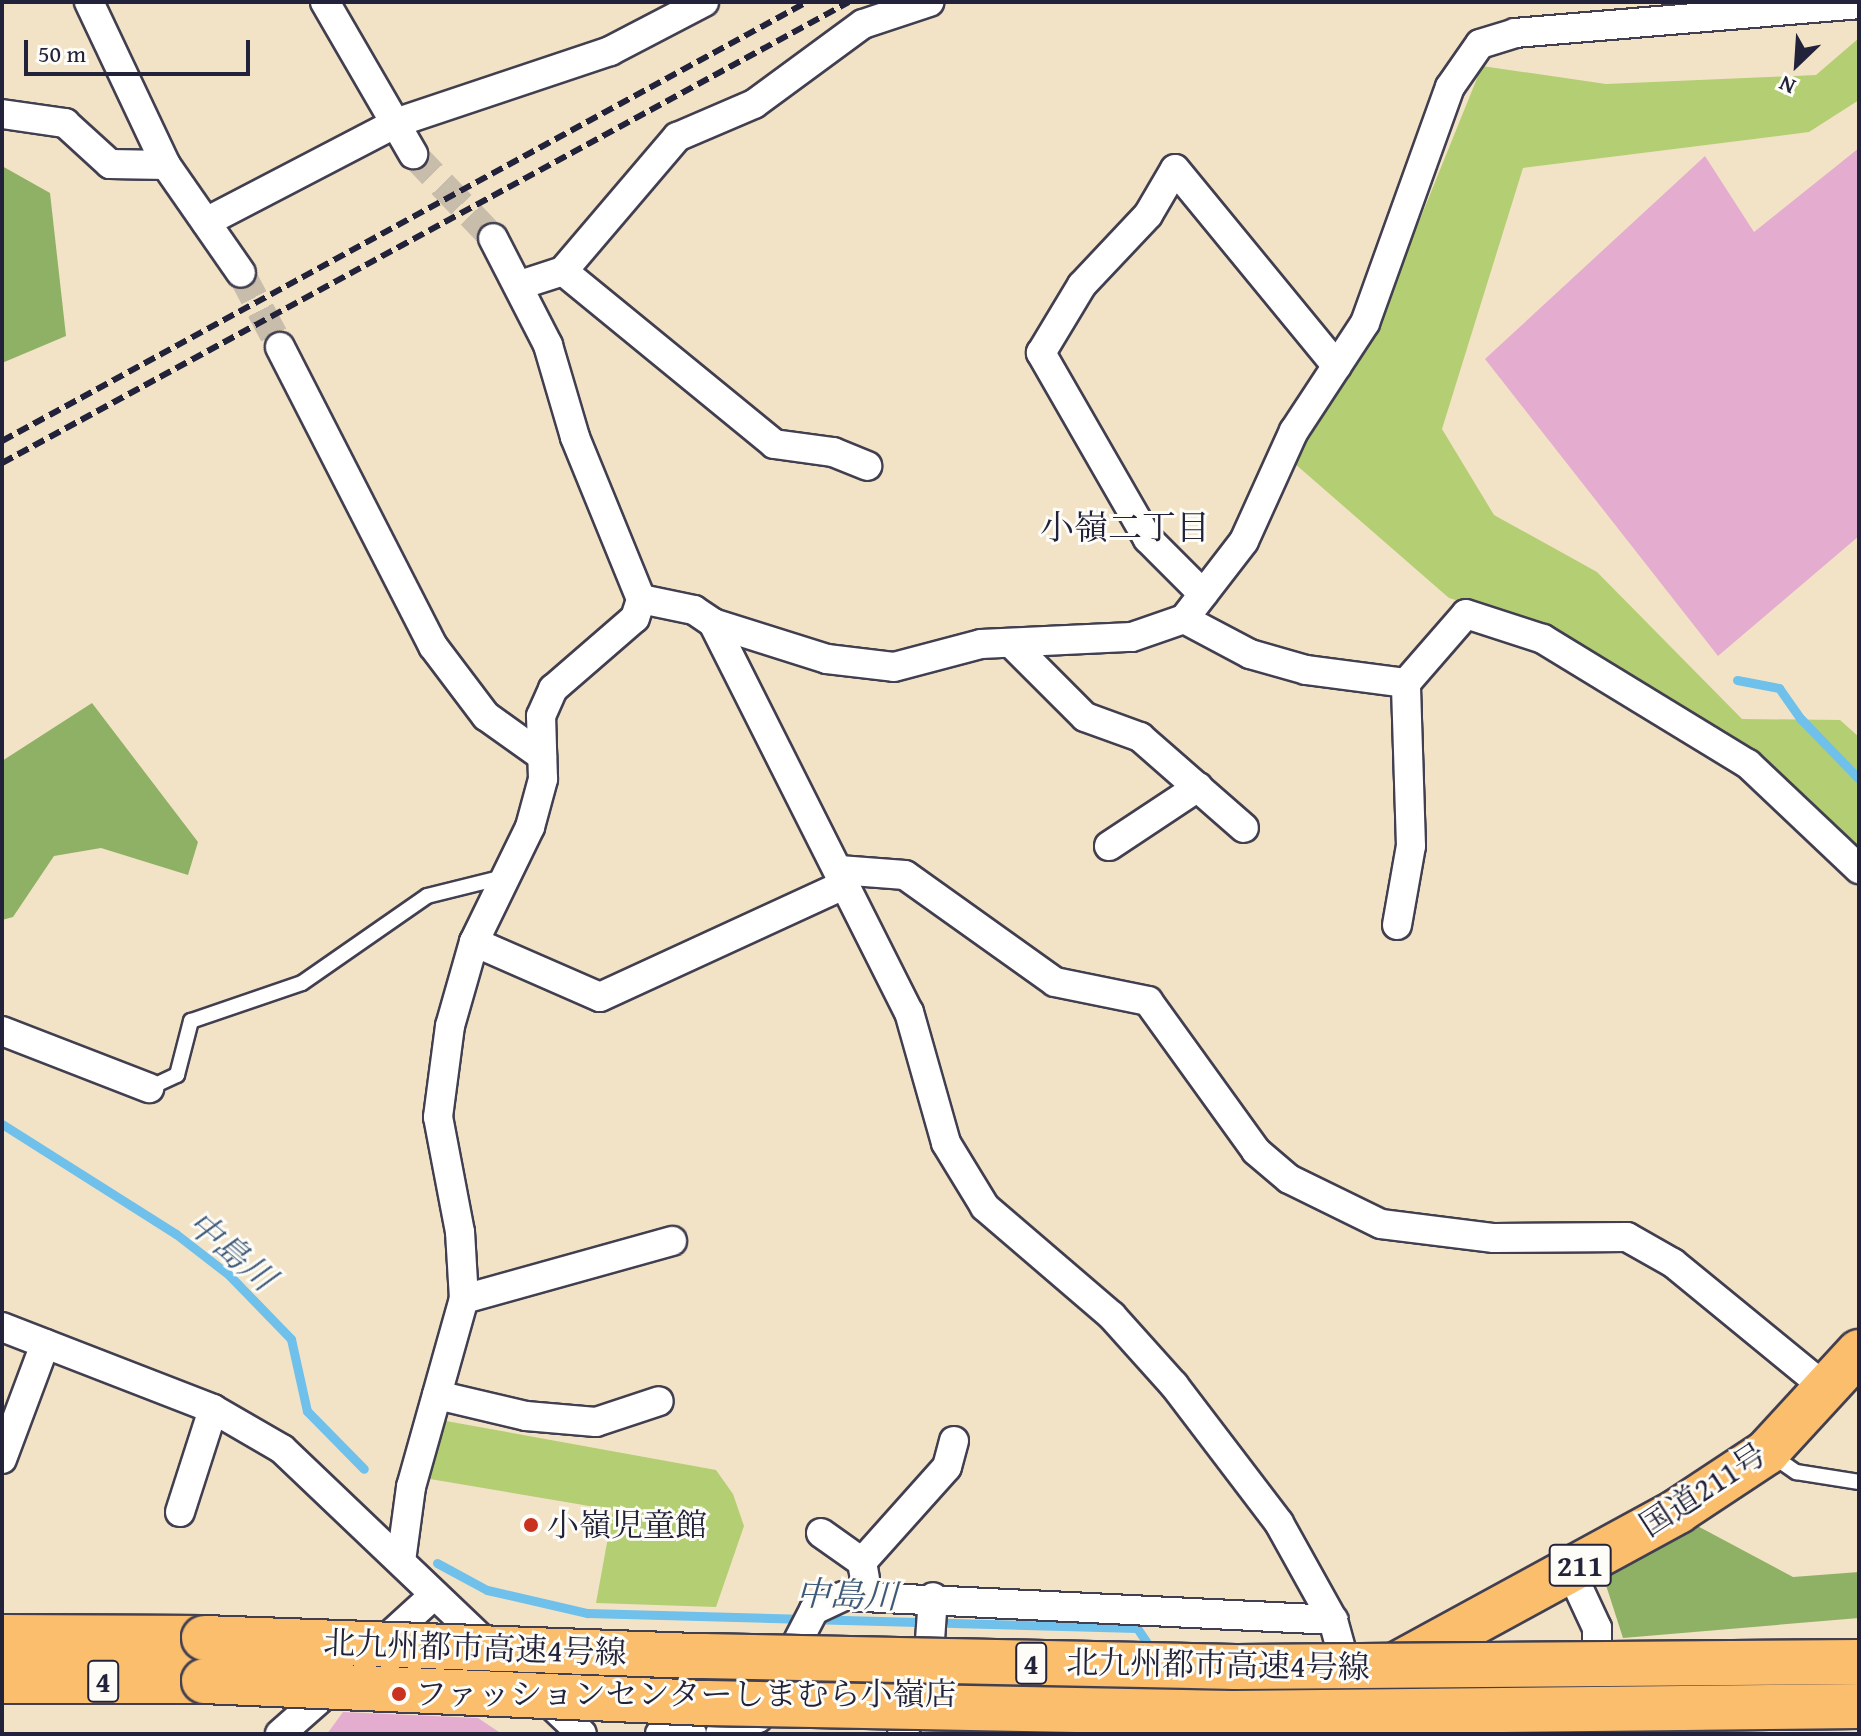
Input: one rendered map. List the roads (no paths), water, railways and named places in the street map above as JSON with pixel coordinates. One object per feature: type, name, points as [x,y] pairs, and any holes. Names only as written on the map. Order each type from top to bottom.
[{"type":"highway","name":"国道211号","points":[[1269,1734],[1678,1511],[1767,1452],[1859,1352]]},
{"type":"highway","name":"北九州都市高速4号線","points":[[2,1637],[204,1638],[1236,1667],[1660,1667],[1859,1662]]},
{"type":"highway","points":[[1660,1667],[1859,1643]]},
{"type":"highway","name":"北九州都市高速4号線","points":[[2,1681],[204,1681],[706,1703],[1217,1712],[1859,1706]]},
{"type":"street","points":[[89,2],[166,165],[241,273]]},
{"type":"street","points":[[325,2],[398,122],[413,154]]},
{"type":"street","points":[[206,222],[398,122],[610,51],[704,2]]},
{"type":"street","points":[[520,285],[563,271],[677,137],[754,104],[863,24],[929,2]]},
{"type":"street","points":[[641,599],[694,610],[713,623],[827,659],[894,667],[981,644],[1132,637],[1184,619],[1244,541],[1294,431],[1365,323],[1450,87],[1480,44],[1515,33],[1859,4]]},
{"type":"street","points":[[2,114],[65,123],[110,164],[166,165]]},
{"type":"street","points":[[1203,594],[1148,539],[1041,353],[1082,285],[1148,215],[1175,169],[1337,366]]},
{"type":"street","points":[[401,1561],[411,1487],[464,1299],[460,1232],[438,1117],[450,1026],[474,942],[509,876],[543,779],[541,716],[553,689],[635,618],[641,599],[575,437],[548,345],[520,285],[493,238]]},
{"type":"street","points":[[563,271],[774,444],[833,452],[867,466]]},
{"type":"street","points":[[280,347],[433,646],[486,716],[542,756]]},
{"type":"street","points":[[1397,925],[1411,846],[1406,683],[1466,614],[1543,639],[1748,764],[1859,869]]},
{"type":"street","points":[[1184,619],[1250,654],[1306,670],[1406,683]]},
{"type":"street","points":[[713,623],[909,1012],[946,1143],[985,1207],[1112,1316],[1174,1385],[1279,1523],[1333,1620],[1352,1689],[1376,1734]]},
{"type":"street","points":[[1012,644],[1085,717],[1140,737],[1244,828]]},
{"type":"street","points":[[1109,846],[1198,787]]},
{"type":"street","points":[[474,942],[600,997],[842,877],[905,875],[1055,982],[1148,1001],[1256,1151],[1289,1179],[1381,1224],[1494,1238],[1627,1237],[1673,1263],[1827,1389]]},
{"type":"street","points":[[2,1031],[149,1088]]},
{"type":"street","points":[[464,1299],[672,1241]]},
{"type":"street","points":[[2,1327],[213,1409],[282,1449],[582,1734]]},
{"type":"street","points":[[2,1459],[45,1344]]},
{"type":"street","points":[[437,1395],[526,1416],[596,1422],[659,1401]]},
{"type":"street","points":[[180,1512],[213,1409]]},
{"type":"street","points":[[862,1562],[947,1467],[954,1441]]},
{"type":"street","points":[[821,1533],[862,1562],[868,1595]]},
{"type":"street","points":[[1570,1570],[1597,1628],[1597,1734]]},
{"type":"street","points":[[280,1734],[434,1595]]},
{"type":"street","points":[[720,1734],[758,1718],[814,1610],[844,1596],[1333,1620]]},
{"type":"street","points":[[902,1734],[927,1683],[933,1602]]},
{"type":"street","points":[[660,1734],[692,1734]]},
{"type":"lane","points":[[149,1088],[177,1075],[191,1021],[302,983],[427,896],[509,876]]},
{"type":"lane","points":[[1767,1452],[1796,1472],[1859,1482]]},
{"type":"waterway","points":[[1737,680],[1779,688],[1801,719],[1859,779]]},
{"type":"waterway","name":"中島川","points":[[2,1124],[176,1234],[229,1275],[291,1339],[307,1411],[364,1469]]},
{"type":"waterway","name":"中島川","points":[[437,1563],[487,1590],[587,1613],[1137,1628],[1154,1653]]},
{"type":"tunnel","points":[[413,154],[493,238]]},
{"type":"tunnel","points":[[241,273],[280,347]]},
{"type":"railway","points":[[2,441],[807,2]]},
{"type":"railway","points":[[2,463],[849,2]]},
{"type":"place","name":"小嶺児童館","points":[[531,1525]]},
{"type":"place","name":"ファッションセンターしまむら小嶺店","points":[[399,1694]]},
{"type":"district","name":"小嶺二丁目","points":[[1125,527]]}]
